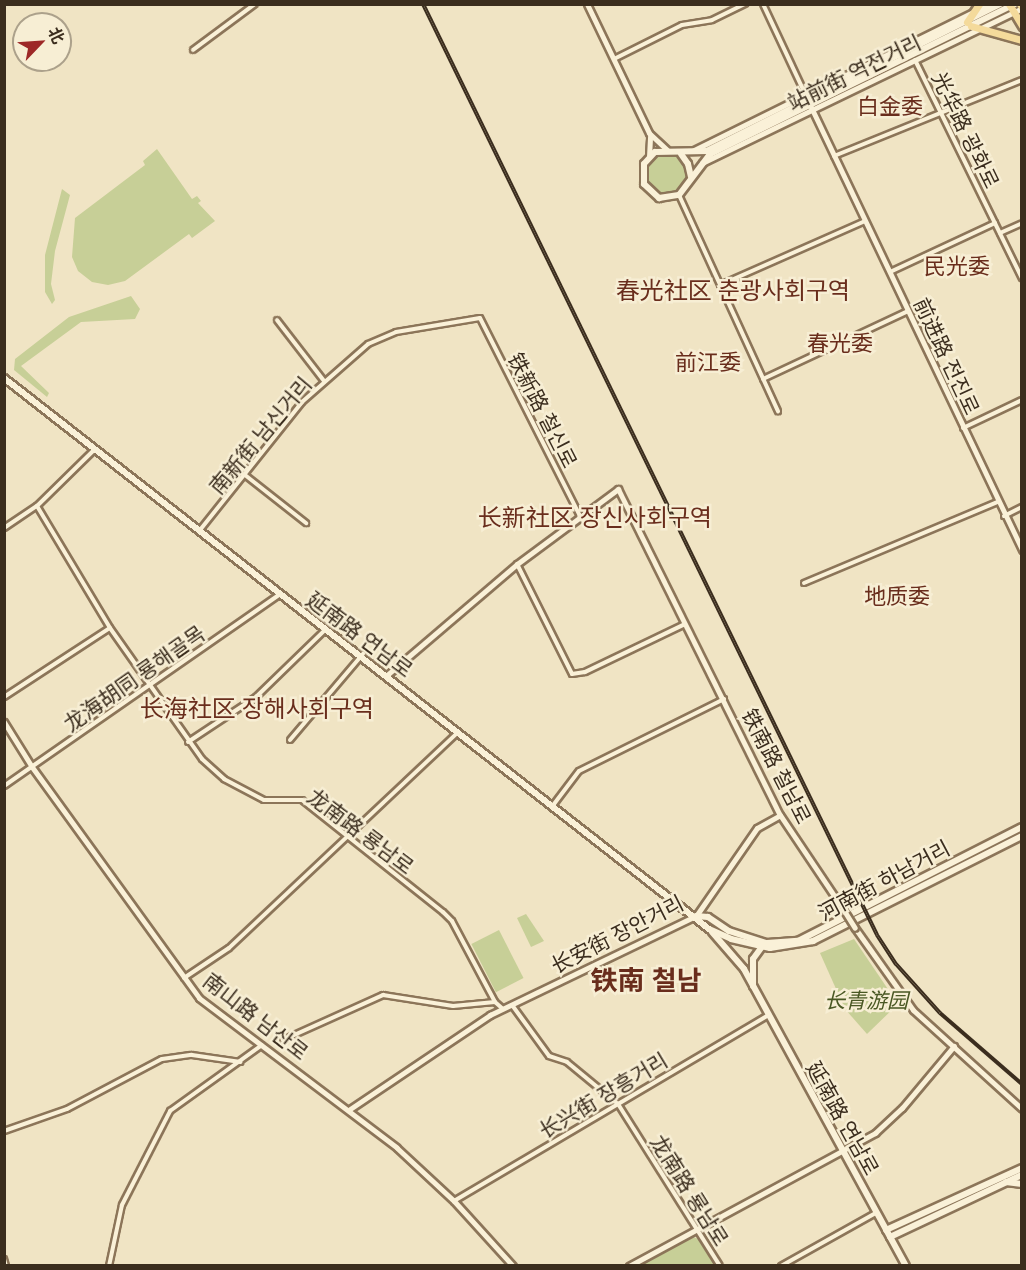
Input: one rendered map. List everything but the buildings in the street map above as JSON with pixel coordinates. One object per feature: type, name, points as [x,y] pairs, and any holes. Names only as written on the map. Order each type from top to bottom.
[{"type":"main road","name":"站前街 역전거리","points":[[684,154],[707,151],[809,103],[914,58],[1000,4]]},
{"type":"main road","name":"站前街 역전거리","points":[[679,195],[700,164],[710,154],[969,24],[1012,7]]},
{"type":"main road","points":[[1012,7],[1022,26]]},
{"type":"main road","points":[[960,38],[977,8]]},
{"type":"main road","points":[[969,24],[1021,40]]},
{"type":"main road","points":[[679,195],[664,199],[649,191],[642,172],[649,157],[667,150],[684,154],[691,177]]},
{"type":"main road","name":"延南路 연남로","points":[[4,378],[326,629],[363,654],[458,732],[696,916],[735,955],[906,1266]]},
{"type":"main road","name":"河南街 하남거리","points":[[756,940],[780,943],[810,937],[1022,827]]},
{"type":"main road","name":"河南街 하남거리","points":[[762,948],[794,946],[817,939],[1022,836]]},
{"type":"main road","name":"延南路 연남로","points":[[696,916],[708,917],[729,931],[756,940]]},
{"type":"main road","name":"延南路 연남로","points":[[709,929],[762,948]]},
{"type":"main road","points":[[753,986],[753,959],[762,948]]},
{"type":"main road","points":[[888,1233],[1022,1168]]},
{"type":"main road","points":[[888,1233],[1022,1175]]},
{"type":"main road","points":[[1006,1182],[1022,1184]]},
{"type":"street","points":[[193,50],[255,4]]},
{"type":"street","points":[[587,4],[650,133],[667,150]]},
{"type":"street","points":[[614,58],[682,26],[711,20],[744,4]]},
{"type":"street","name":"前进路 전진로","points":[[763,4],[1022,550]]},
{"type":"street","name":"站前街 역전거리","points":[[809,103],[977,8],[990,4]]},
{"type":"street","name":"站前街 역전거리","points":[[914,58],[982,27],[1012,7],[1021,6]]},
{"type":"street","name":"光华路 광화로","points":[[914,58],[1022,278]]},
{"type":"street","points":[[834,156],[1022,80]]},
{"type":"street","points":[[649,157],[650,133]]},
{"type":"street","points":[[679,195],[778,411]]},
{"type":"street","points":[[720,285],[865,221]]},
{"type":"street","points":[[1000,233],[1022,222]]},
{"type":"street","points":[[889,272],[995,223]]},
{"type":"street","points":[[763,379],[908,311]]},
{"type":"street","name":"南新街 남신거리","points":[[200,530],[303,402],[324,381],[380,337],[480,318]]},
{"type":"street","name":"铁新路 철신로","points":[[480,318],[579,514]]},
{"type":"street","points":[[277,320],[324,381]]},
{"type":"street","points":[[963,428],[1022,400]]},
{"type":"street","points":[[4,528],[37,506],[95,448]]},
{"type":"street","points":[[246,475],[306,523]]},
{"type":"street","name":"铁南路 철남로","points":[[579,514],[618,489],[687,623],[780,815],[907,1003],[1022,1109]]},
{"type":"street","points":[[804,583],[998,502]]},
{"type":"street","name":"龙南路 룡남로","points":[[37,506],[110,628],[188,742],[224,779],[264,800],[303,800],[345,837],[452,921],[495,1002],[502,1008]]},
{"type":"street","points":[[1004,516],[1022,507]]},
{"type":"street","points":[[387,675],[579,514]]},
{"type":"street","points":[[518,564],[572,674],[580,674],[687,623]]},
{"type":"street","name":"龙海胡同 룡해골목","points":[[4,786],[280,593]]},
{"type":"street","points":[[4,697],[110,628]]},
{"type":"street","points":[[188,742],[256,697],[326,629]]},
{"type":"street","points":[[290,740],[363,654]]},
{"type":"street","points":[[554,804],[579,771],[724,699]]},
{"type":"street","name":"南山路 남산로","points":[[4,722],[32,767],[199,998],[350,1109],[454,1201],[513,1266]]},
{"type":"street","points":[[184,978],[229,948],[458,732]]},
{"type":"street","name":"长安街 장안거리","points":[[350,1109],[502,1008],[696,916],[757,828],[780,815]]},
{"type":"street","points":[[283,1040],[383,994],[453,1006],[495,1002]]},
{"type":"street","name":"龙南路 룡남로","points":[[512,1005],[549,1056],[567,1062],[618,1104],[720,1266]]},
{"type":"street","name":"长兴街 장흥거리","points":[[454,1201],[768,1015]]},
{"type":"street","points":[[109,1266],[122,1205],[170,1112],[180,1101],[242,1062],[263,1045]]},
{"type":"street","points":[[629,1266],[843,1151],[887,1123],[954,1046]]},
{"type":"street","points":[[4,1131],[67,1108],[162,1059],[192,1055],[242,1062]]},
{"type":"street","points":[[781,1266],[877,1212]]},
{"type":"street","points":[[4,1259],[6,1266]]},
{"type":"green space","points":[[157,149],[192,199],[197,196],[201,201],[198,203],[215,221],[192,238],[189,234],[125,281],[108,285],[92,282],[78,271],[72,257],[75,218],[145,165],[143,161]]},
{"type":"green space","points":[[667,154],[681,160],[687,174],[681,188],[667,194],[653,188],[647,174],[653,160]]},
{"type":"green space","points":[[62,189],[70,195],[55,251],[51,284],[55,300],[52,304],[45,292],[45,255]]},
{"type":"green space","points":[[131,296],[140,309],[135,319],[81,322],[21,366],[49,393],[47,397],[14,370],[15,359],[69,317]]},
{"type":"green space","points":[[526,914],[544,941],[531,947],[517,918]]},
{"type":"green space","points":[[499,930],[524,978],[496,992],[471,944]]},
{"type":"green space","name":"长青游园","points":[[854,939],[898,1004],[867,1034],[845,1009],[820,953]]},
{"type":"green space","points":[[690,1236],[699,1239],[715,1265],[638,1265]]},
{"type":"railway","points":[[423,4],[877,935],[896,964],[940,1013],[1022,1084]]},
{"type":"district","name":"白金委","points":[[890,106]]},
{"type":"district","name":"民光委","points":[[957,266]]},
{"type":"district","name":"春光社区 춘광사회구역","points":[[733,291]]},
{"type":"district","name":"春光委","points":[[840,343]]},
{"type":"district","name":"前江委","points":[[708,362]]},
{"type":"district","name":"长新社区 장신사회구역","points":[[595,518]]},
{"type":"district","name":"地质委","points":[[897,596]]},
{"type":"district","name":"长海社区 장해사회구역","points":[[257,709]]},
{"type":"district","name":"铁南 철남","points":[[646,981]]}]
